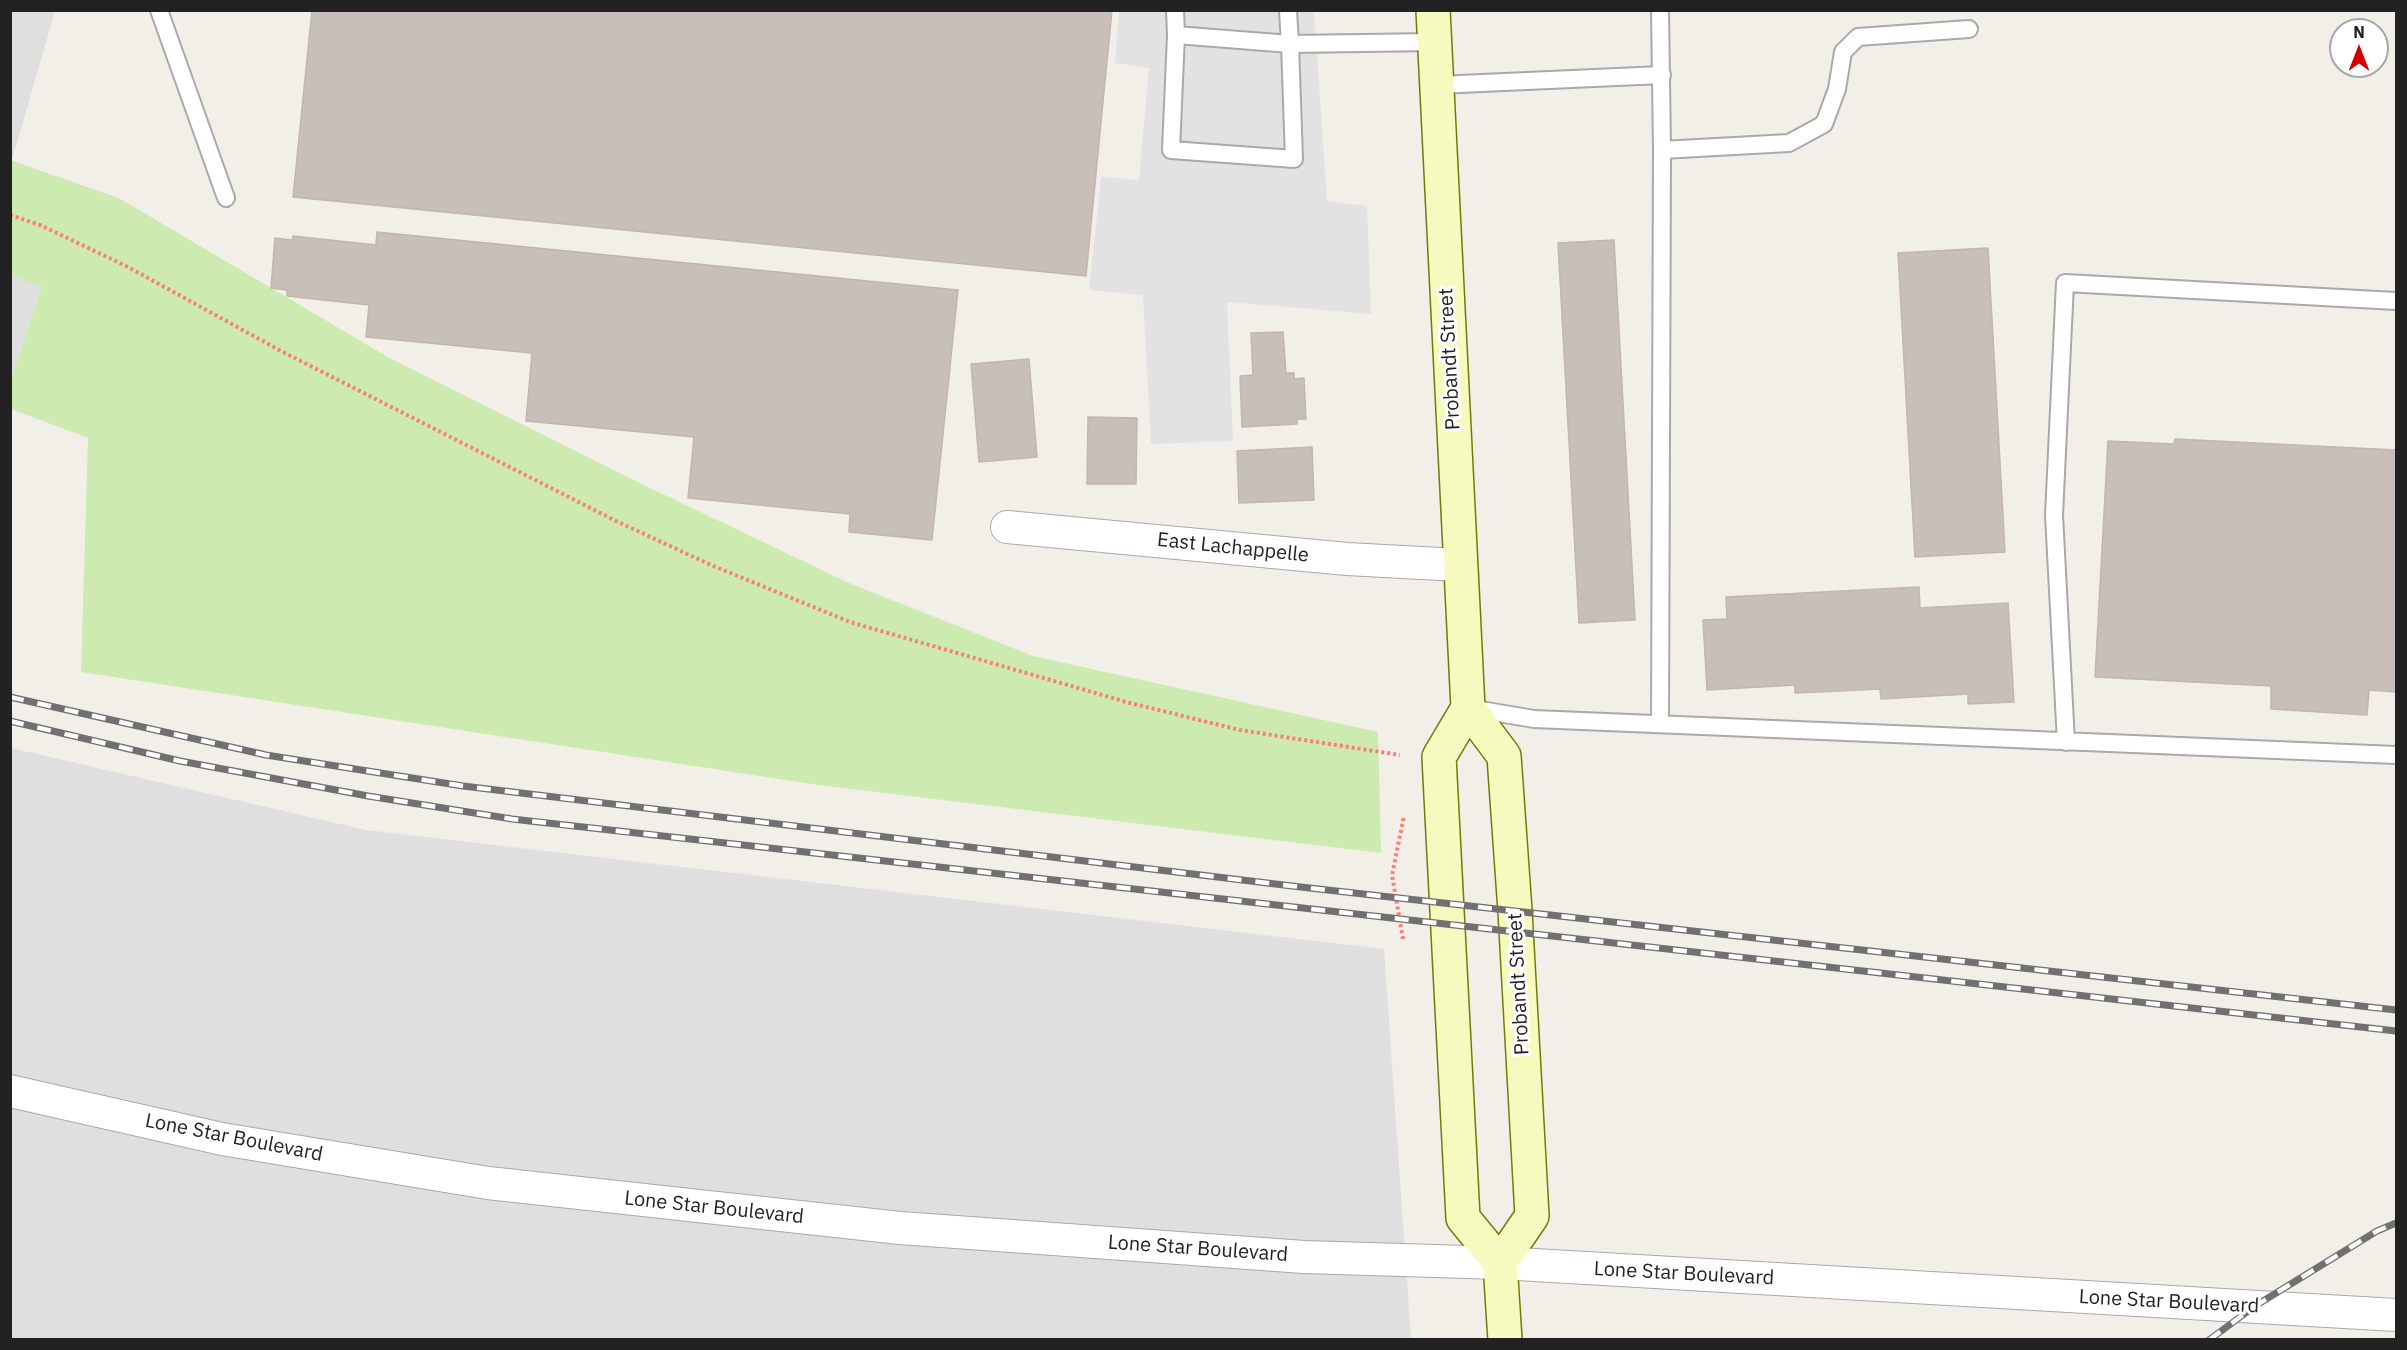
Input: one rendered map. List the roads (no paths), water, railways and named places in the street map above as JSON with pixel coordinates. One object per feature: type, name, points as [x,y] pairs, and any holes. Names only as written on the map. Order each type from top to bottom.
[{"type":"main road","name":"Probandt Street","points":[[1434,26],[1468,708],[1504,756],[1532,1216],[1500,1263]]},
{"type":"main road","points":[[1468,708],[1439,757],[1463,1218],[1500,1263],[1505,1340]]},
{"type":"street","name":"East Lachappelle","points":[[1007,527],[1347,559],[1460,566]]},
{"type":"street","name":"Lone Star Boulevard","points":[[10,1091],[222,1139],[488,1184],[900,1228],[1304,1257],[1500,1263],[2397,1316]]},
{"type":"lane","points":[[159,10],[226,198]]},
{"type":"lane","points":[[1175,10],[1171,150],[1294,159],[1288,10]]},
{"type":"lane","points":[[1659,724],[1662,150],[1660,10]]},
{"type":"lane","points":[[1176,35],[1290,44],[1434,26]]},
{"type":"lane","points":[[1662,150],[1789,143],[1824,124],[1837,88],[1843,52],[1858,37],[1970,29]]},
{"type":"lane","points":[[1437,85],[1662,75]]},
{"type":"lane","points":[[2066,741],[2054,515],[2065,283],[2397,301]]},
{"type":"lane","points":[[1468,708],[1534,719],[2397,755]]},
{"type":"railway","points":[[10,697],[266,755],[463,786],[1292,886],[2396,1010]]},
{"type":"railway","points":[[10,721],[180,761],[368,796],[512,819],[2396,1031]]},
{"type":"railway","points":[[2209,1340],[2255,1306],[2377,1231],[2396,1223]]}]
